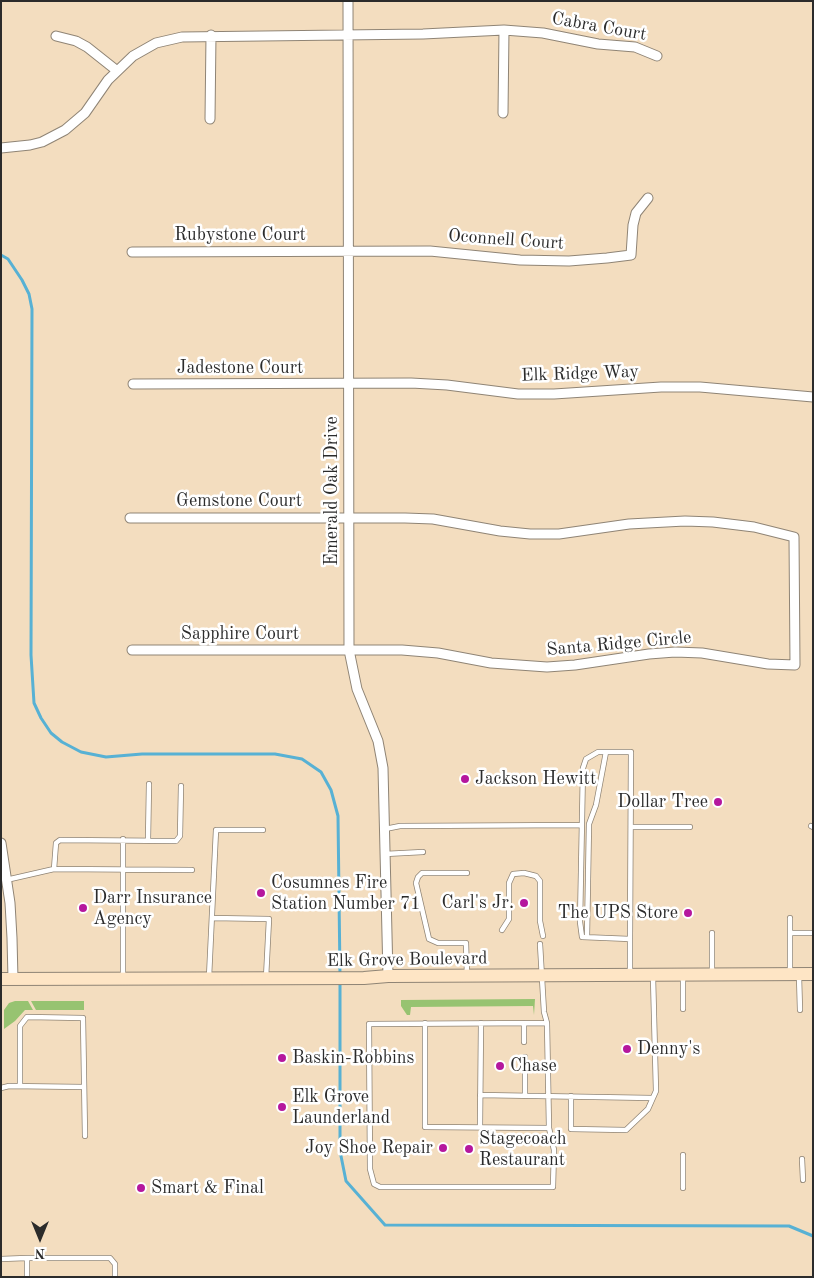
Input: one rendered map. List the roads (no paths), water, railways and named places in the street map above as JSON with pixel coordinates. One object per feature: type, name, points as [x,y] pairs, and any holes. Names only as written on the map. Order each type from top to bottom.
[{"type":"main road","name":"Elk Grove Boulevard","points":[[7,979],[304,979],[388,976],[813,974]]},
{"type":"street","name":"Emerald Oak Drive","points":[[348,1],[349,650],[357,689],[373,727],[381,754],[384,782],[388,976]]},
{"type":"street","name":"Cabra Court","points":[[1,148],[42,142],[65,130],[85,113],[116,70],[133,56],[156,43],[182,36],[423,34],[504,30],[543,33],[598,44],[635,47],[658,56]]},
{"type":"street","points":[[503,113],[504,30]]},
{"type":"street","points":[[210,35],[210,119]]},
{"type":"street","points":[[56,36],[76,41],[87,47],[116,70]]},
{"type":"street","name":"Oconnell Court","points":[[348,251],[430,251],[463,253],[511,260],[549,261],[631,255],[633,225],[636,213],[648,198]]},
{"type":"street","name":"Rubystone Court","points":[[132,252],[348,251]]},
{"type":"street","name":"Jadestone Court","points":[[133,384],[348,384]]},
{"type":"street","name":"Elk Ridge Way","points":[[348,384],[431,384],[509,393],[554,394],[661,387],[700,387],[813,397]]},
{"type":"street","name":"Gemstone Court","points":[[130,518],[348,518]]},
{"type":"street","name":"Santa Ridge Circle","points":[[348,518],[433,520],[530,534],[560,534],[657,521],[712,522],[754,528],[794,537],[795,666],[768,664],[702,653],[675,652],[574,665],[519,666],[491,664],[414,650],[349,650]]},
{"type":"street","name":"Sapphire Court","points":[[132,650],[349,650]]},
{"type":"street","points":[[1,843],[12,938],[7,979]]},
{"type":"lane","points":[[630,940],[582,937],[580,922],[583,768],[586,759],[598,752],[631,752],[630,975]]},
{"type":"lane","points":[[587,937],[589,824],[596,805],[606,752]]},
{"type":"lane","points":[[148,840],[149,784]]},
{"type":"lane","points":[[54,870],[56,843],[60,840],[176,840],[180,836],[181,786]]},
{"type":"lane","points":[[385,828],[400,826],[582,825]]},
{"type":"lane","points":[[631,827],[690,827]]},
{"type":"lane","points":[[209,978],[216,830],[263,830]]},
{"type":"lane","points":[[123,840],[123,979]]},
{"type":"lane","points":[[386,854],[423,852]]},
{"type":"lane","points":[[6,880],[54,870],[192,870]]},
{"type":"lane","points":[[467,873],[422,873],[416,883],[429,938],[438,943],[466,943],[467,976]]},
{"type":"lane","points":[[502,930],[509,919],[509,883],[513,874],[524,873],[536,876],[540,881],[540,921],[543,936]]},
{"type":"lane","points":[[212,918],[269,920],[266,978]]},
{"type":"lane","points":[[790,918],[800,1010]]},
{"type":"lane","points":[[712,933],[712,975]]},
{"type":"lane","points":[[791,933],[813,933]]},
{"type":"lane","points":[[540,944],[544,1012],[547,1023],[549,1128],[554,1150],[553,1187],[380,1187],[374,1184],[370,1169],[369,1024],[547,1023]]},
{"type":"lane","points":[[571,1096],[571,1129],[626,1130],[648,1109],[656,1091],[652,975]]},
{"type":"lane","points":[[682,975],[683,1009]]},
{"type":"lane","points":[[20,1086],[20,1026],[27,1017],[83,1018],[85,1136]]},
{"type":"lane","points":[[425,1023],[425,1127],[549,1128]]},
{"type":"lane","points":[[480,1126],[481,1023]]},
{"type":"lane","points":[[524,1023],[524,1042]]},
{"type":"lane","points":[[524,1057],[525,1095]]},
{"type":"lane","points":[[1,1088],[9,1086],[84,1087]]},
{"type":"lane","points":[[480,1094],[652,1098]]},
{"type":"lane","points":[[683,1154],[683,1188]]},
{"type":"lane","points":[[802,1159],[803,1180]]},
{"type":"lane","points":[[27,1258],[27,1277]]},
{"type":"lane","points":[[1,1259],[110,1258],[115,1264],[116,1277]]},
{"type":"waterway","points":[[1,255],[8,259],[22,280],[29,294],[32,309],[31,655],[34,703],[41,718],[51,733],[62,742],[81,752],[106,757],[142,754],[275,754],[302,759],[321,772],[331,790],[338,816],[340,975]]},
{"type":"waterway","points":[[340,981],[340,1151],[346,1181],[385,1225],[789,1226],[813,1236]]},
{"type":"place","name":"Jackson Hewitt","points":[[465,779]]},
{"type":"place","name":"Dollar Tree","points":[[718,802]]},
{"type":"place","name":"Cosumnes Fire Station Number 71","points":[[261,893]]},
{"type":"place","name":"Carl's Jr.","points":[[524,903]]},
{"type":"place","name":"Darr Insurance Agency","points":[[83,908]]},
{"type":"place","name":"The UPS Store","points":[[688,913]]},
{"type":"place","name":"Denny's","points":[[627,1049]]},
{"type":"place","name":"Baskin-Robbins","points":[[282,1058]]},
{"type":"place","name":"Chase","points":[[500,1066]]},
{"type":"place","name":"Elk Grove Launderland","points":[[282,1107]]},
{"type":"place","name":"Joy Shoe Repair","points":[[443,1148]]},
{"type":"place","name":"Stagecoach Restaurant","points":[[469,1149]]},
{"type":"place","name":"Smart & Final","points":[[141,1188]]}]
